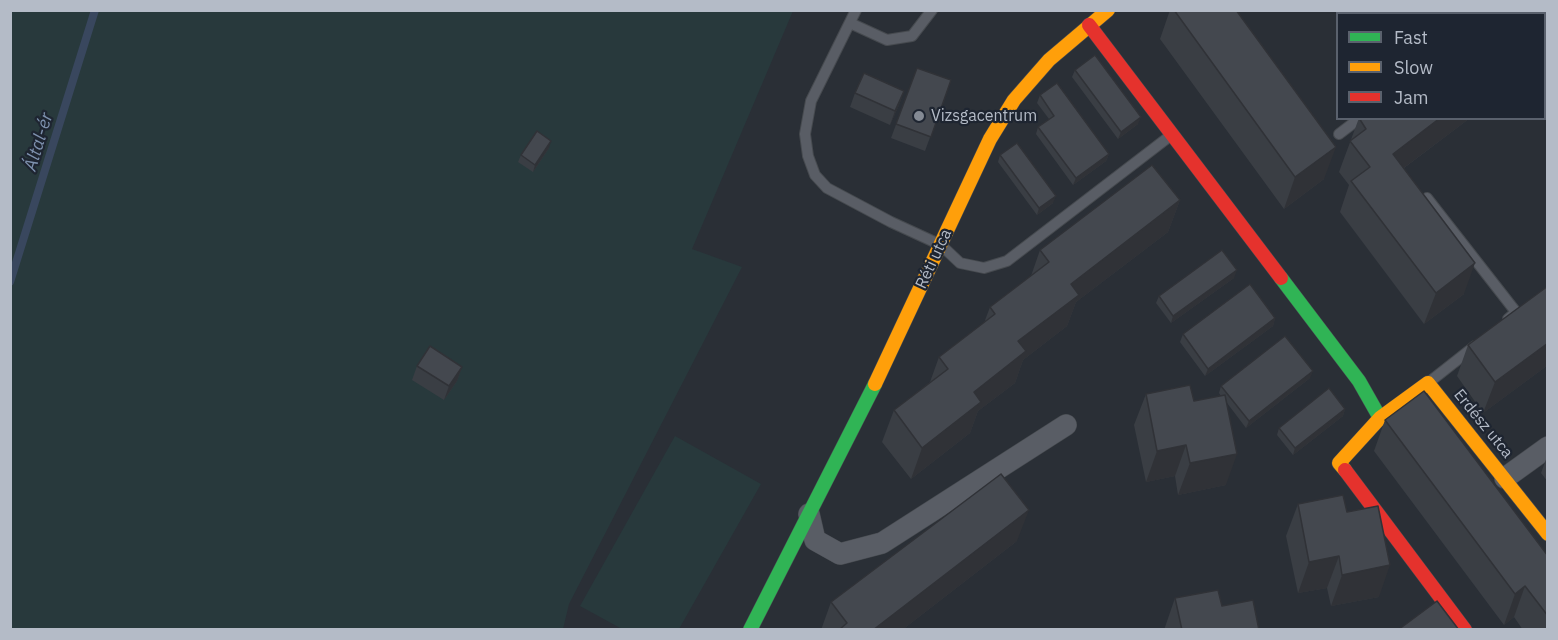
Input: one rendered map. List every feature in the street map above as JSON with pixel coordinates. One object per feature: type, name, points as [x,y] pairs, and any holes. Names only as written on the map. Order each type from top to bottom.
[{"type":"street","name":"Réti utca","points":[[750,630],[888,358],[990,139],[1014,100],[1049,60],[1108,10]]},
{"type":"street","points":[[1089,25],[1359,381],[1380,418]]},
{"type":"street","points":[[1428,383],[1380,418],[1339,463],[1465,630]]},
{"type":"street","name":"Erdész utca","points":[[1428,383],[1548,534]]},
{"type":"street","points":[[809,514],[815,540],[840,554],[882,543],[1066,425]]},
{"type":"street","points":[[1505,478],[1548,447]]},
{"type":"lane","points":[[850,23],[887,40],[912,36],[932,10]]},
{"type":"lane","points":[[856,11],[811,101],[805,134],[808,156],[815,175],[827,188],[941,245],[960,263],[984,268],[1007,261],[1172,135]]},
{"type":"lane","points":[[1339,134],[1357,120]]},
{"type":"lane","points":[[1427,198],[1516,312],[1499,326]]},
{"type":"lane","points":[[1428,383],[1481,340]]},
{"type":"shaded area","points":[[10,11],[793,11],[692,249],[742,267],[569,604],[563,629],[11,629]]},
{"type":"shaded area","points":[[675,436],[761,484],[679,629],[622,629],[580,606]]},
{"type":"building","points":[[1174,10],[1236,10],[1336,147],[1295,177]]},
{"type":"building","points":[[1095,55],[1141,117],[1121,132],[1075,70]]},
{"type":"building","name":"Vizsgacentrum","points":[[917,68],[951,80],[931,137],[896,124]]},
{"type":"building","points":[[864,73],[904,91],[895,111],[855,93]]},
{"type":"building","points":[[1057,83],[1109,154],[1076,178],[1038,127],[1054,116],[1040,95]]},
{"type":"building","points":[[1360,120],[1437,120],[1393,154],[1475,263],[1436,293],[1351,181],[1370,167],[1350,141],[1366,129]]},
{"type":"building","points":[[537,131],[551,141],[535,165],[521,155]]},
{"type":"building","points":[[1017,143],[1056,196],[1039,208],[1000,155]]},
{"type":"building","points":[[1152,165],[1180,200],[1071,284],[1079,295],[1018,341],[1026,351],[974,392],[981,402],[922,448],[894,410],[948,369],[939,357],[995,314],[990,307],[1049,262],[1040,250]]},
{"type":"building","points":[[1222,250],[1237,270],[1173,316],[1159,296]]},
{"type":"building","points":[[1250,284],[1275,318],[1208,369],[1183,334]]},
{"type":"building","points":[[1548,286],[1548,343],[1495,382],[1468,345]]},
{"type":"building","points":[[1285,336],[1313,371],[1249,421],[1221,386]]},
{"type":"building","points":[[430,346],[462,367],[449,386],[417,366]]},
{"type":"building","points":[[1190,385],[1194,401],[1225,395],[1237,454],[1190,463],[1186,445],[1157,451],[1146,394]]},
{"type":"building","points":[[1329,388],[1345,409],[1295,448],[1279,428]]},
{"type":"building","points":[[1424,391],[1548,556],[1548,616],[1525,586],[1515,594],[1385,420]]},
{"type":"building","points":[[1001,474],[1029,510],[873,630],[839,630],[847,623],[831,602]]},
{"type":"building","points":[[1343,495],[1347,512],[1378,506],[1390,565],[1342,575],[1339,556],[1309,562],[1298,504]]},
{"type":"building","points":[[1218,590],[1222,606],[1253,600],[1259,630],[1182,630],[1175,598]]},
{"type":"building","points":[[1437,601],[1459,630],[1398,630]]},
{"type":"waterway","name":"Által-ér","points":[[10,282],[95,10]]},
{"type":"traffic: fast","points":[[1281,278],[1359,381],[1380,418]]},
{"type":"traffic: fast","points":[[750,630],[875,384]]},
{"type":"traffic: slow","points":[[875,384],[990,139],[1014,100],[1049,60],[1108,10]]},
{"type":"traffic: slow","points":[[1345,470],[1339,463],[1380,418],[1428,383],[1548,534]]},
{"type":"traffic: jam","points":[[1089,25],[1281,278]]},
{"type":"traffic: jam","points":[[1345,470],[1465,630]]},
{"type":"place","name":"Vizsgacentrum","points":[[919,116]]}]
